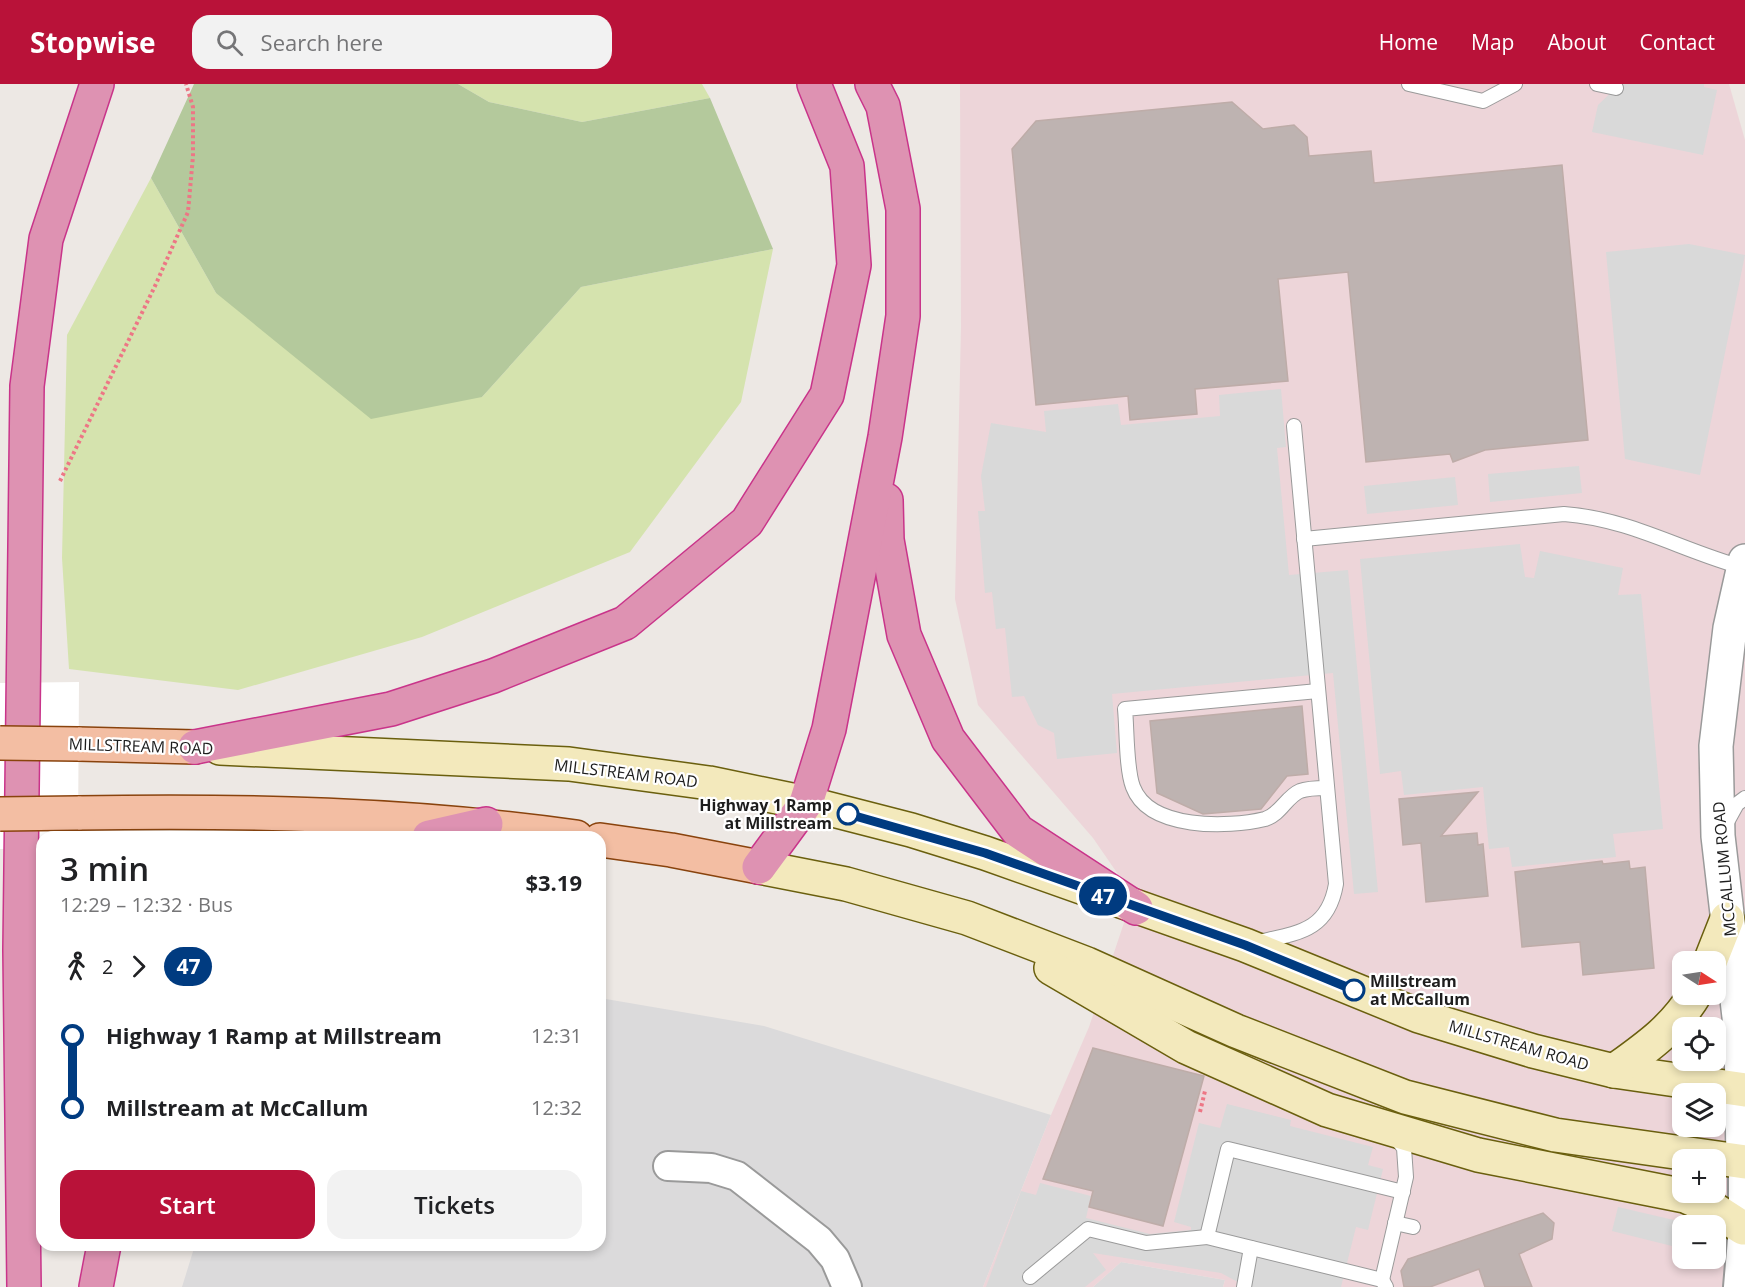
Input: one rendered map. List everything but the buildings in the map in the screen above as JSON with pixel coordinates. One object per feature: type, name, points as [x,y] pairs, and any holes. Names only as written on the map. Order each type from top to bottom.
[{"type":"highway","points":[[24,1287],[20,950],[27,386],[46,239],[97,84]]},
{"type":"highway","points":[[195,747],[391,709],[493,676],[625,623],[747,522],[827,395],[854,265],[847,166],[814,84]]},
{"type":"highway","points":[[759,867],[806,803],[829,729],[885,437],[903,316],[903,209],[883,106],[872,84]]},
{"type":"highway","points":[[885,437],[887,540],[904,635],[948,739],[1018,831],[1136,908]]},
{"type":"highway","points":[[455,831],[486,824]]},
{"type":"highway","points":[[96,1287],[103,1251]]},
{"type":"main road","name":"MILLSTREAM ROAD","points":[[0,743],[195,747],[569,764],[709,783],[806,803],[911,830],[985,853],[1245,945],[1419,1016],[1533,1051],[1614,1071],[1743,1090]]},
{"type":"main road","points":[[0,814],[331,816],[486,824],[534,831]]},
{"type":"main road","points":[[606,841],[671,850],[846,884],[967,918],[1086,964],[1236,1031],[1405,1097],[1555,1135],[1744,1162]]},
{"type":"main road","points":[[967,918],[1186,1047],[1327,1110],[1478,1155],[1685,1196],[1712,1208],[1743,1228]]},
{"type":"main road","points":[[1727,919],[1745,946]]},
{"type":"main road","points":[[1714,951],[1727,919]]},
{"type":"main road","points":[[1614,1071],[1661,1038],[1688,1005]]},
{"type":"street","name":"MCCALLUM ROAD","points":[[1738,1287],[1743,1228],[1744,1162],[1741,1034],[1719,837],[1716,746],[1730,628],[1744,565]]},
{"type":"street","points":[[668,1166],[711,1168],[737,1176],[819,1240],[835,1259],[847,1287]]},
{"type":"lane","points":[[1409,84],[1483,101],[1515,84]]},
{"type":"lane","points":[[1597,84],[1616,88]]},
{"type":"lane","points":[[1245,945],[1301,933],[1322,919],[1333,902],[1336,884],[1294,426]]},
{"type":"lane","points":[[1304,539],[1564,514],[1590,516],[1632,526],[1744,565]]},
{"type":"lane","points":[[1318,691],[1125,709],[1132,785],[1139,798],[1150,809],[1167,817],[1203,825],[1265,819],[1276,814],[1301,790],[1327,788]]},
{"type":"lane","points":[[1719,837],[1737,804],[1745,798]]},
{"type":"lane","points":[[1030,1277],[1088,1229],[1146,1243],[1207,1237],[1384,1283],[1406,1177],[1404,1148],[1388,1128]]},
{"type":"lane","points":[[1207,1237],[1228,1149],[1402,1192]]},
{"type":"lane","points":[[1395,1223],[1413,1227]]},
{"type":"lane","points":[[1241,1285],[1251,1248]]},
{"type":"path","points":[[25,489],[56,488],[150,297],[188,212],[193,156],[193,107],[186,84]]},
{"type":"shaded area","points":[[960,84],[1729,84],[1745,140],[1745,1227],[1727,1287],[1223,1287],[1225,1280],[1121,1262],[1093,1287],[983,1287],[1051,1115],[1089,1027],[1133,896],[1093,838],[978,705],[955,599],[961,327]]},
{"type":"shaded area","points":[[1620,84],[1704,84],[1704,87],[1717,90],[1703,155],[1592,132],[1598,105]]},
{"type":"shaded area","points":[[1689,244],[1745,255],[1700,475],[1625,459],[1606,252]]},
{"type":"shaded area","points":[[1281,389],[1286,447],[1277,448],[1289,575],[1348,570],[1378,892],[1354,894],[1333,673],[1112,694],[1117,753],[1057,759],[1054,733],[1038,725],[1024,696],[1012,697],[1005,628],[996,629],[992,592],[985,593],[978,511],[985,511],[981,476],[991,423],[1046,432],[1044,411],[1118,404],[1121,425],[1220,416],[1219,395]]},
{"type":"shaded area","points":[[1579,466],[1582,493],[1490,502],[1488,474]]},
{"type":"shaded area","points":[[1455,477],[1458,505],[1367,514],[1364,486]]},
{"type":"shaded area","points":[[1520,544],[1525,577],[1534,578],[1540,551],[1623,568],[1618,595],[1641,594],[1663,829],[1613,834],[1616,857],[1512,867],[1509,847],[1489,849],[1483,787],[1404,795],[1401,771],[1380,774],[1360,559]]},
{"type":"shaded area","points":[[606,999],[764,1026],[1051,1115],[983,1287],[182,1287],[193,1251],[606,1251]]},
{"type":"shaded area","points":[[1227,1104],[1291,1120],[1290,1126],[1373,1147],[1368,1165],[1383,1169],[1368,1230],[1356,1227],[1341,1287],[1247,1287],[1221,1273],[1093,1253],[1106,1270],[1085,1287],[986,1287],[1021,1191],[1036,1195],[1040,1183],[1091,1196],[1086,1218],[1150,1234],[1191,1230],[1191,1227],[1174,1222],[1199,1123],[1220,1128]]},
{"type":"shaded area","points":[[1618,1207],[1672,1220],[1672,1246],[1612,1231]]},
{"type":"shaded area","points":[[1121,1262],[1225,1280],[1223,1287],[1093,1287]]},
{"type":"green space","points":[[194,84],[458,84],[489,102],[582,122],[710,98],[773,249],[581,287],[482,397],[371,419],[216,293],[151,178]]},
{"type":"green space","points":[[458,84],[702,84],[710,98],[582,122],[489,102]]},
{"type":"green space","points":[[151,178],[216,293],[482,397],[581,287],[773,249],[741,402],[630,552],[422,637],[238,690],[69,669],[62,558],[67,335]]},
{"type":"pier","points":[[79,682],[78,831],[36,831],[36,848],[0,849],[0,683]]},
{"type":"bus line","name":"47","points":[[848,814],[911,830],[985,853],[1245,945],[1354,990]]},
{"type":"place","name":"Highway 1 Ramp at Millstream","points":[[848,814]]},
{"type":"place","name":"Millstream at McCallum","points":[[1354,990]]}]
